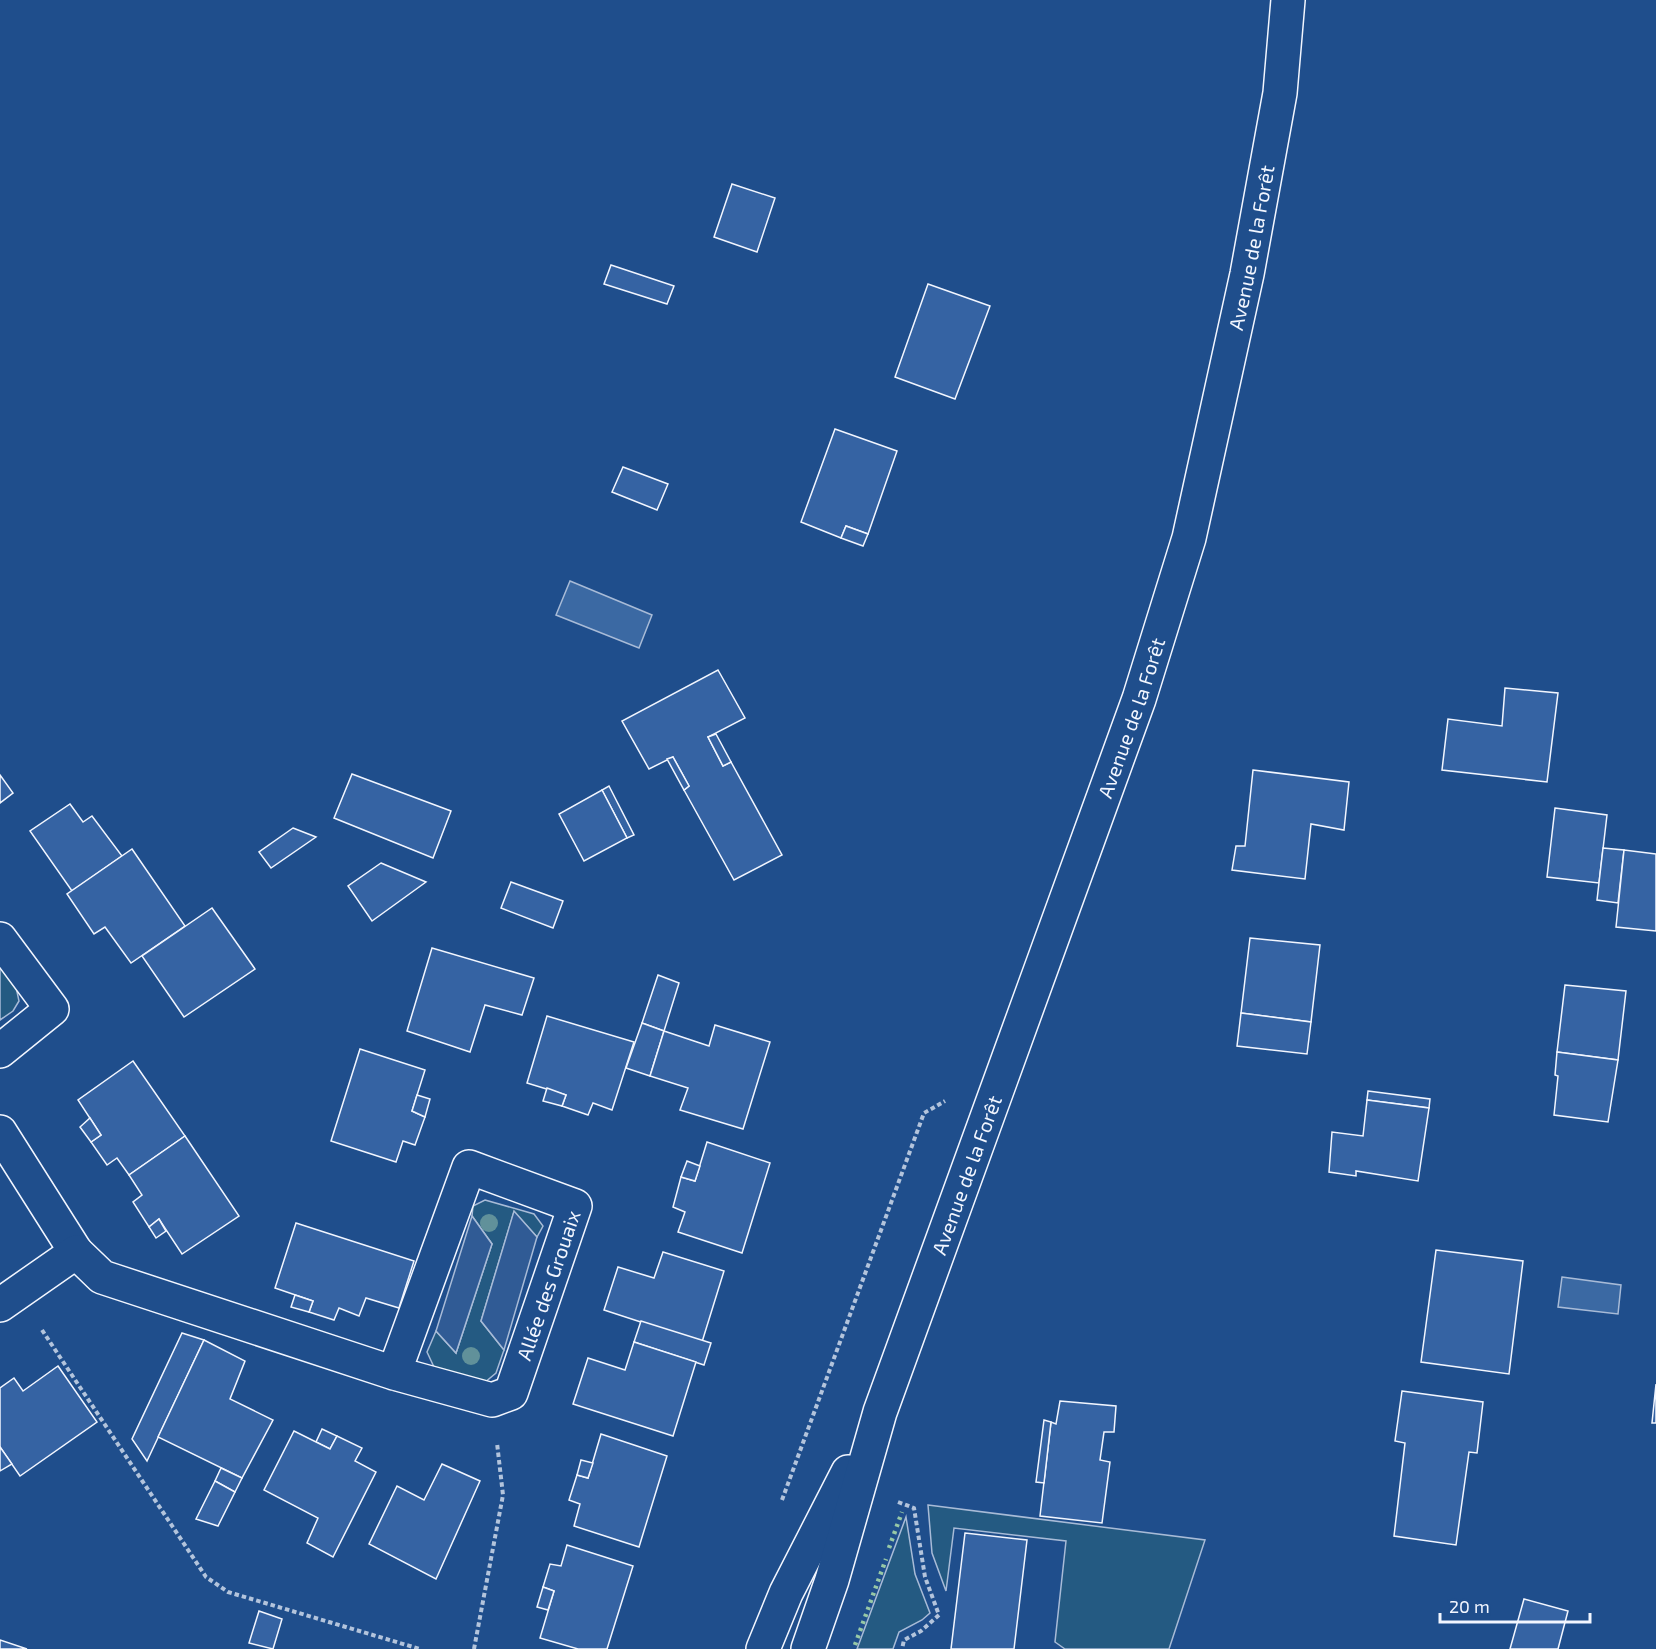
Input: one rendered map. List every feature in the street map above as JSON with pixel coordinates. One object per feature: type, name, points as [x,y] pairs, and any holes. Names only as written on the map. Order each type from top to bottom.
[{"type":"main road","name":"Avenue de la Forêt","points":[[808,1649],[832,1580],[880,1412],[1139,699],[1189,538],[1252,251],[1280,93],[1288,0]]},
{"type":"main road","points":[[0,939],[52,1009],[0,1051]]},
{"type":"main road","points":[[0,1132],[76,1252],[102,1277],[394,1373],[492,1400]]},
{"type":"main road","name":"Allée des Grouaix","points":[[394,1373],[469,1167],[575,1206],[511,1393],[492,1400]]},
{"type":"main road","points":[[0,1305],[76,1252]]},
{"type":"main road","name":"Avenue de la Forêt","points":[[763,1649],[786,1593],[880,1412]]},
{"type":"path","points":[[780,1504],[924,1113],[950,1099]]},
{"type":"path","points":[[36,1321],[206,1577],[228,1592],[420,1649]]},
{"type":"path","points":[[474,1649],[503,1495],[492,1400]]},
{"type":"path","points":[[898,1502],[914,1508],[925,1577],[939,1615],[921,1631],[904,1640],[902,1649]]},
{"type":"shaded area","points":[[570,581],[652,615],[639,648],[556,615]]},
{"type":"shaded area","points":[[0,964],[16,987],[19,1001],[13,1011],[0,1020]]},
{"type":"shaded area","points":[[485,1200],[534,1214],[543,1226],[537,1237],[514,1212],[481,1321],[504,1350],[496,1373],[484,1383],[434,1367],[427,1352],[436,1331],[456,1353],[492,1244],[472,1216],[473,1206]]},
{"type":"shaded area","points":[[514,1211],[537,1237],[504,1350],[481,1321]]},
{"type":"shaded area","points":[[472,1216],[492,1244],[456,1353],[436,1331]]},
{"type":"shaded area","points":[[1562,1277],[1621,1285],[1618,1314],[1558,1307]]},
{"type":"shaded area","points":[[928,1505],[1205,1540],[1169,1649],[1065,1649],[1055,1642],[1066,1541],[954,1528],[946,1591],[932,1553]]},
{"type":"shaded area","points":[[906,1517],[915,1574],[930,1613],[899,1632],[893,1649],[857,1649]]},
{"type":"building","points":[[732,184],[775,198],[757,252],[714,237]]},
{"type":"building","points":[[611,265],[674,286],[667,304],[604,284]]},
{"type":"building","points":[[928,284],[990,306],[955,399],[895,377]]},
{"type":"building","points":[[835,429],[897,451],[868,534],[846,526],[841,538],[801,522]]},
{"type":"building","points":[[623,467],[668,484],[657,510],[612,492]]},
{"type":"building","points":[[846,526],[868,534],[863,546],[841,538]]},
{"type":"building","points":[[718,670],[745,718],[708,737],[723,766],[731,762],[782,855],[734,880],[684,790],[689,786],[673,757],[649,769],[622,721]]},
{"type":"building","points":[[1505,688],[1558,693],[1547,782],[1442,770],[1448,719],[1502,726]]},
{"type":"building","points":[[716,734],[731,762],[723,766],[708,737]]},
{"type":"building","points":[[673,757],[689,786],[684,790],[667,759]]},
{"type":"building","points":[[1253,770],[1349,782],[1344,830],[1311,824],[1305,879],[1232,870],[1236,846],[1245,846]]},
{"type":"building","points":[[352,774],[451,811],[433,858],[334,818]]},
{"type":"building","points":[[0,775],[13,793],[0,803]]},
{"type":"building","points":[[609,786],[634,835],[627,838],[602,790]]},
{"type":"building","points":[[602,790],[627,838],[584,861],[559,814]]},
{"type":"building","points":[[70,804],[83,822],[92,816],[122,856],[72,891],[30,831]]},
{"type":"building","points":[[1555,808],[1607,815],[1599,883],[1547,877]]},
{"type":"building","points":[[293,828],[316,837],[271,868],[259,852]]},
{"type":"building","points":[[1603,848],[1624,850],[1618,903],[1597,900]]},
{"type":"building","points":[[132,849],[185,926],[131,963],[105,927],[94,934],[67,894]]},
{"type":"building","points":[[1624,850],[1656,854],[1656,931],[1616,927]]},
{"type":"building","points":[[381,863],[426,882],[372,921],[348,886]]},
{"type":"building","points":[[511,882],[563,901],[553,928],[501,908]]},
{"type":"building","points":[[212,908],[255,969],[184,1017],[142,956]]},
{"type":"building","points":[[1250,938],[1320,945],[1311,1022],[1241,1013]]},
{"type":"building","points":[[432,948],[534,978],[522,1015],[485,1005],[470,1052],[407,1031]]},
{"type":"building","points":[[658,975],[679,983],[664,1031],[642,1023]]},
{"type":"building","points":[[1565,985],[1626,991],[1618,1060],[1557,1052]]},
{"type":"building","points":[[1241,1013],[1311,1022],[1307,1054],[1237,1046]]},
{"type":"building","points":[[547,1016],[634,1042],[612,1110],[593,1103],[588,1115],[562,1106],[566,1095],[527,1083]]},
{"type":"building","points":[[642,1023],[664,1031],[650,1076],[626,1068]]},
{"type":"building","points":[[715,1025],[770,1042],[743,1129],[680,1110],[688,1088],[650,1076],[664,1031],[709,1046]]},
{"type":"building","points":[[360,1049],[425,1070],[412,1111],[425,1117],[415,1145],[403,1141],[396,1162],[331,1141]]},
{"type":"building","points":[[1557,1052],[1618,1060],[1608,1122],[1554,1115],[1558,1076],[1555,1075]]},
{"type":"building","points":[[133,1061],[185,1136],[129,1175],[117,1158],[107,1165],[91,1142],[101,1135],[78,1100]]},
{"type":"building","points":[[547,1088],[566,1095],[562,1106],[543,1101]]},
{"type":"building","points":[[1368,1091],[1430,1099],[1429,1108],[1367,1100]]},
{"type":"building","points":[[417,1095],[430,1099],[425,1117],[412,1111]]},
{"type":"building","points":[[1367,1100],[1429,1108],[1418,1181],[1356,1171],[1356,1176],[1329,1172],[1332,1132],[1363,1136]]},
{"type":"building","points":[[90,1118],[101,1135],[91,1142],[80,1127]]},
{"type":"building","points":[[185,1136],[239,1216],[182,1254],[159,1219],[149,1227],[133,1202],[142,1195],[129,1175]]},
{"type":"building","points":[[707,1142],[770,1163],[742,1253],[678,1232],[685,1212],[673,1207],[681,1177],[695,1181]]},
{"type":"building","points":[[687,1161],[700,1166],[695,1181],[681,1177]]},
{"type":"building","points":[[159,1219],[166,1231],[156,1238],[149,1227]]},
{"type":"building","points":[[296,1223],[414,1261],[399,1308],[366,1298],[359,1316],[339,1308],[334,1320],[309,1312],[313,1301],[275,1288]]},
{"type":"building","points":[[1436,1250],[1523,1261],[1509,1374],[1421,1362]]},
{"type":"building","points":[[663,1252],[724,1271],[702,1342],[604,1310],[618,1267],[654,1278]]},
{"type":"building","points":[[295,1295],[313,1301],[309,1312],[291,1307]]},
{"type":"building","points":[[641,1321],[711,1343],[704,1365],[634,1342]]},
{"type":"building","points":[[182,1333],[204,1340],[147,1461],[132,1439]]},
{"type":"building","points":[[204,1340],[245,1361],[230,1399],[273,1420],[242,1478],[158,1437]]},
{"type":"building","points":[[634,1342],[696,1362],[673,1436],[573,1404],[588,1358],[625,1370]]},
{"type":"building","points":[[58,1366],[97,1422],[20,1476],[0,1447],[0,1388],[14,1378],[23,1391]]},
{"type":"building","points":[[1656,1384],[1656,1423],[1652,1423]]},
{"type":"building","points":[[1402,1391],[1483,1402],[1477,1453],[1469,1452],[1456,1545],[1394,1536],[1405,1443],[1395,1441]]},
{"type":"building","points":[[1060,1401],[1116,1406],[1114,1432],[1104,1432],[1100,1460],[1110,1462],[1102,1523],[1040,1516],[1051,1422],[1056,1424]]},
{"type":"building","points":[[1044,1420],[1051,1422],[1044,1483],[1036,1482]]},
{"type":"building","points":[[322,1429],[337,1436],[330,1449],[316,1442]]},
{"type":"building","points":[[294,1431],[330,1449],[337,1436],[362,1448],[355,1461],[376,1472],[333,1557],[307,1543],[318,1518],[264,1490]]},
{"type":"building","points":[[601,1434],[667,1456],[639,1547],[574,1526],[580,1504],[569,1500],[577,1475],[588,1478]]},
{"type":"building","points":[[0,1447],[12,1464],[0,1471]]},
{"type":"building","points":[[581,1460],[593,1463],[588,1478],[577,1475]]},
{"type":"building","points":[[442,1464],[480,1481],[436,1579],[369,1544],[397,1486],[424,1500]]},
{"type":"building","points":[[221,1468],[242,1478],[235,1492],[215,1481]]},
{"type":"building","points":[[215,1481],[235,1492],[218,1526],[196,1519]]},
{"type":"building","points":[[965,1533],[1027,1540],[1014,1649],[951,1649]]},
{"type":"building","points":[[567,1545],[633,1566],[607,1649],[578,1649],[540,1638],[554,1591],[543,1587],[550,1564],[561,1566]]},
{"type":"building","points":[[543,1587],[554,1591],[548,1610],[537,1607]]},
{"type":"building","points":[[1524,1599],[1568,1611],[1558,1649],[1510,1649]]},
{"type":"building","points":[[259,1611],[282,1619],[273,1649],[249,1643]]},
{"type":"building","points":[[0,1640],[27,1649],[0,1649]]},
{"type":"hedge","points":[[889,1548],[902,1512]]},
{"type":"hedge","points":[[855,1645],[886,1559]]}]
